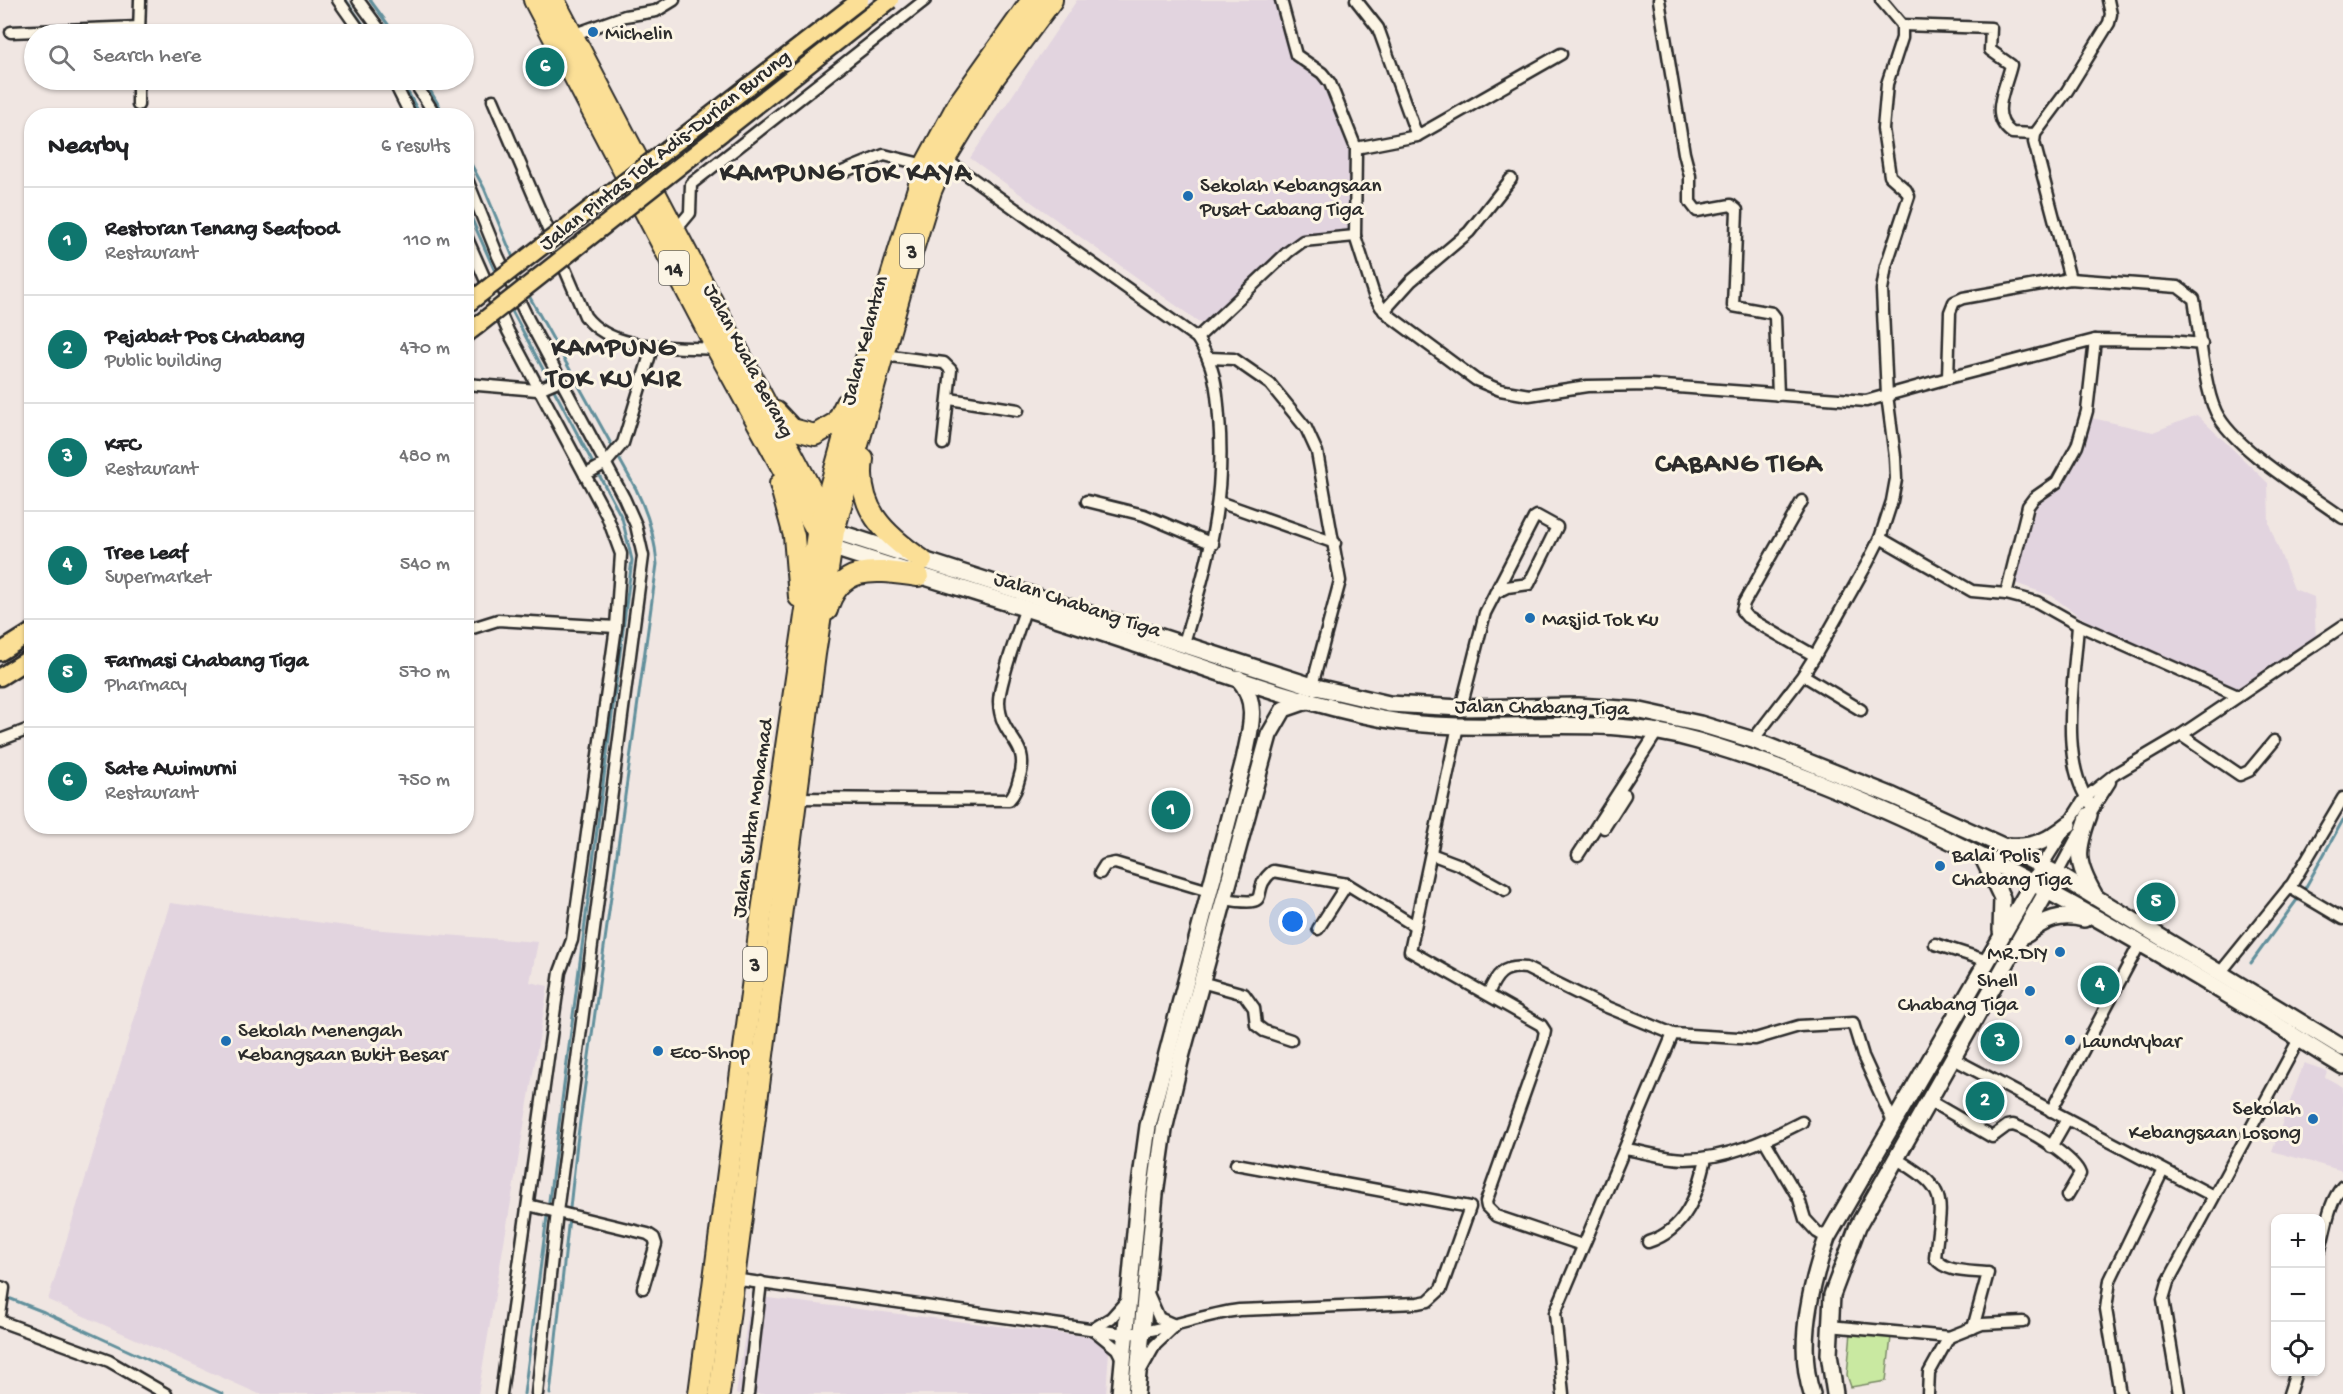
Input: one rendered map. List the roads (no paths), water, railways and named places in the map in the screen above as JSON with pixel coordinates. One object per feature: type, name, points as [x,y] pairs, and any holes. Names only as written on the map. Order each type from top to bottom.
[{"type":"highway","name":"Jalan Kuala Berang","points":[[534,0],[767,442],[827,537]]},
{"type":"highway","name":"Jalan Kuala Berang","points":[[554,0],[822,513]]},
{"type":"highway","name":"Jalan Kelantan","points":[[827,537],[822,513],[863,368],[925,165],[958,104],[1032,0]]},
{"type":"highway","name":"Jalan Kelantan","points":[[827,537],[869,411],[921,219],[945,159],[994,78],[1053,0]]},
{"type":"highway","points":[[749,373],[781,418],[792,429],[815,435],[837,422],[863,368]]},
{"type":"highway","points":[[869,411],[860,478],[863,494],[868,506],[887,534],[920,568]]},
{"type":"highway","points":[[767,442],[788,512],[797,559],[799,624],[796,674]]},
{"type":"highway","name":"Jalan Sultan Mohamad","points":[[719,1394],[815,654],[827,537]]},
{"type":"highway","name":"Jalan Sultan Mohamad","points":[[699,1394],[761,918],[796,674],[827,537]]},
{"type":"highway","points":[[815,654],[829,602],[844,581],[873,570],[920,568]]},
{"type":"main road","name":"Jalan Pintas Tok Adis-Durian Burung","points":[[474,299],[860,0]]},
{"type":"main road","name":"Jalan Pintas Tok Adis-Durian Burung","points":[[474,327],[890,0]]},
{"type":"main road","name":"Jalan Chabang Tiga","points":[[827,537],[1026,607],[1307,701],[1385,719],[1458,726],[1578,724],[1630,727],[1694,739],[1883,810],[1983,858],[2139,945],[2221,980]]},
{"type":"main road","name":"Jalan Chabang Tiga","points":[[920,568],[1184,643],[1312,686],[1389,704],[1461,708],[1578,706],[1636,710],[1700,723],[1753,740],[1893,796],[2042,866],[2096,898],[2221,980],[2252,1001],[2299,1040],[2343,1066]]},
{"type":"main road","points":[[0,652],[24,637]]},
{"type":"main road","points":[[0,677],[24,662]]},
{"type":"main road","points":[[1120,1394],[1148,1126],[1253,718],[1248,689],[1238,678]]},
{"type":"main road","points":[[1137,1386],[1164,1130],[1201,982],[1274,724],[1284,709],[1307,701]]},
{"type":"main road","points":[[1231,809],[1247,813]]},
{"type":"main road","points":[[2091,811],[2078,851],[2078,863],[2096,898]]},
{"type":"main road","points":[[2003,846],[2026,847],[2040,843],[2069,824]]},
{"type":"main road","points":[[1983,858],[2002,897],[2004,913],[1997,946]]},
{"type":"main road","points":[[1808,1392],[1807,1353],[1811,1293],[1827,1238],[2042,866]]},
{"type":"main road","points":[[1835,1394],[1829,1354],[1832,1295],[1858,1226],[2056,874]]},
{"type":"main road","points":[[2019,942],[2042,923],[2054,918],[2068,915],[2099,922]]},
{"type":"main road","name":"Jalan Chabang Tiga","points":[[2252,1001],[2343,1048]]},
{"type":"street","points":[[139,24],[140,0]]},
{"type":"street","points":[[338,0],[355,24]]},
{"type":"street","points":[[358,0],[376,24]]},
{"type":"street","points":[[572,35],[625,16],[656,10],[674,0]]},
{"type":"street","points":[[675,231],[690,213],[691,184],[925,0]]},
{"type":"street","points":[[1281,0],[1296,55],[1326,77],[1356,148],[1355,236],[1374,296],[1384,311],[1476,380],[1500,390],[1540,395],[1587,386],[1651,385],[1866,401],[2095,340],[2170,341],[2202,344]]},
{"type":"street","points":[[1356,0],[1378,28],[1418,136]]},
{"type":"street","points":[[1659,0],[1666,28],[1684,153],[1689,168],[1690,202],[1697,211],[1731,205],[1737,210],[1733,306],[1772,313],[1775,317],[1778,395]]},
{"type":"street","points":[[1753,740],[1815,656],[1880,538],[1892,501],[1896,479],[1887,395],[1884,278],[1909,196],[1906,190],[1890,176],[1883,129],[1887,84],[1902,38],[1902,25],[1881,0]]},
{"type":"street","points":[[2070,279],[2034,142],[2035,134],[2067,91],[2109,23],[2111,14],[2108,0]]},
{"type":"street","points":[[1902,25],[1991,28],[1990,50],[2011,65],[1999,111],[2000,120],[2012,133],[2035,134]]},
{"type":"street","points":[[11,32],[24,32]]},
{"type":"street","points":[[1356,148],[1418,136],[1561,54]]},
{"type":"street","points":[[138,90],[138,105]]},
{"type":"street","points":[[398,90],[407,108]]},
{"type":"street","points":[[419,90],[431,108]]},
{"type":"street","points":[[493,100],[585,316],[593,327],[619,340],[653,345],[717,349]]},
{"type":"street","points":[[840,173],[884,155],[925,165]]},
{"type":"street","points":[[945,159],[1197,338],[1209,358],[1217,387],[1221,446],[1219,502],[1213,544],[1184,643]]},
{"type":"street","points":[[1384,311],[1411,281],[1468,232],[1511,179]]},
{"type":"street","points":[[474,197],[551,385],[595,470],[636,525],[643,556],[583,942],[560,972],[501,1394]]},
{"type":"street","points":[[1197,338],[1288,252],[1303,241],[1355,236]]},
{"type":"street","points":[[474,254],[508,331],[551,385],[595,470],[607,516],[620,548],[621,569],[616,627],[558,1212],[537,1394]]},
{"type":"street","points":[[1948,378],[1950,312],[1954,302],[1963,298],[2070,279],[2178,287],[2194,299],[2211,401],[2227,429],[2244,445],[2343,518]]},
{"type":"street","points":[[2006,594],[2028,506],[2034,498],[2056,482],[2077,446],[2087,411],[2095,340]]},
{"type":"street","points":[[595,470],[616,454],[626,437],[653,345]]},
{"type":"street","points":[[884,355],[944,363],[951,370],[950,399],[943,444]]},
{"type":"street","points":[[1209,358],[1227,357],[1250,368],[1289,404],[1306,428],[1317,453],[1340,581],[1312,686]]},
{"type":"street","points":[[474,384],[551,385]]},
{"type":"street","points":[[950,399],[1017,410]]},
{"type":"street","points":[[1087,501],[1144,515],[1213,544]]},
{"type":"street","points":[[1802,501],[1744,603],[1742,611],[1747,617],[1815,656]]},
{"type":"street","points":[[1219,502],[1335,543]]},
{"type":"street","points":[[1461,708],[1485,613],[1495,593],[1534,518],[1538,516],[1557,527],[1529,584],[1507,587],[1495,593]]},
{"type":"street","points":[[1880,538],[1972,591],[2006,594],[2037,602],[2078,625],[2238,696]]},
{"type":"street","points":[[796,798],[1009,800],[1014,795],[1024,765],[1023,755],[1000,717],[999,699],[1026,607]]},
{"type":"street","points":[[474,628],[498,620],[616,627]]},
{"type":"street","points":[[2078,625],[2072,746],[2076,773],[2091,811]]},
{"type":"street","points":[[2042,866],[2085,798],[2115,774],[2181,735],[2343,626]]},
{"type":"street","points":[[1803,675],[1861,710]]},
{"type":"street","points":[[1458,726],[1410,951],[1536,1020],[1545,1031],[1486,1202],[1487,1207],[1496,1216],[1582,1245]]},
{"type":"street","points":[[0,740],[24,731]]},
{"type":"street","points":[[1604,828],[1660,733]]},
{"type":"street","points":[[1578,855],[1660,733]]},
{"type":"street","points":[[2181,735],[2240,775],[2249,771],[2274,741]]},
{"type":"street","points":[[2056,874],[2091,811],[2115,774]]},
{"type":"street","points":[[2221,980],[2289,887],[2343,798]]},
{"type":"street","points":[[1431,854],[1460,865],[1505,890]]},
{"type":"street","points":[[1100,873],[1105,865],[1115,864],[1209,891]]},
{"type":"street","points":[[1224,899],[1252,903],[1257,901],[1268,875],[1273,871],[1347,884],[1373,903],[1415,926]]},
{"type":"street","points":[[1318,929],[1347,884]]},
{"type":"street","points":[[2289,887],[2309,901],[2343,919]]},
{"type":"street","points":[[1935,944],[1988,961]]},
{"type":"street","points":[[2052,1111],[2139,945]]},
{"type":"street","points":[[1488,994],[1495,978],[1504,969],[1513,966],[1526,968],[1595,1002],[1673,1034],[1755,1039],[1799,1026],[1853,1023],[1863,1056],[1893,1122]]},
{"type":"street","points":[[1201,982],[1244,994],[1254,1008],[1257,1025],[1264,1031],[1291,1041]]},
{"type":"street","points":[[1563,1394],[1555,1313],[1673,1034]]},
{"type":"street","points":[[2180,1394],[2163,1299],[2168,1282],[2299,1040]]},
{"type":"street","points":[[1952,1058],[2213,1196]]},
{"type":"street","points":[[1928,1100],[1992,1137],[2007,1126],[2013,1125],[2052,1147],[2077,1166],[2080,1173],[2067,1196]]},
{"type":"street","points":[[2052,1147],[2067,1119]]},
{"type":"street","points":[[1626,1149],[1682,1159],[1706,1158],[1765,1141],[1803,1122]]},
{"type":"street","points":[[1765,1141],[1799,1199],[1805,1219],[1816,1232],[1827,1238]]},
{"type":"street","points":[[1648,1242],[1665,1236],[1680,1222],[1701,1182],[1706,1158]]},
{"type":"street","points":[[1895,1158],[1924,1175],[1939,1196],[1935,1258],[1939,1263],[1946,1268],[1988,1273],[1973,1328]]},
{"type":"street","points":[[733,1279],[1125,1334],[1142,1333],[1175,1326],[1212,1314],[1239,1310],[1428,1301],[1441,1289],[1470,1208],[1236,1164]]},
{"type":"street","points":[[2120,1394],[2106,1309],[2110,1280],[2163,1170]]},
{"type":"street","points":[[2325,1229],[2337,1192],[2343,1186]]},
{"type":"street","points":[[528,1205],[648,1234],[654,1238],[656,1244],[643,1288]]},
{"type":"street","points":[[748,1394],[760,1282]]},
{"type":"street","points":[[0,1287],[4,1288],[0,1315]]},
{"type":"street","points":[[1146,1288],[1159,1318],[1175,1326]]},
{"type":"street","points":[[1092,1329],[1111,1318],[1129,1297]]},
{"type":"street","points":[[0,1321],[109,1362],[165,1394]]},
{"type":"street","points":[[1829,1326],[1949,1337],[1982,1324],[2023,1322]]},
{"type":"street","points":[[1137,1386],[1155,1345],[1175,1326]]},
{"type":"street","points":[[1092,1329],[1114,1345],[1123,1361]]},
{"type":"street","points":[[1928,1394],[1929,1373],[1949,1337]]},
{"type":"street","points":[[2289,1394],[2294,1376]]},
{"type":"waterway","points":[[346,0],[363,24]]},
{"type":"waterway","points":[[370,0],[388,24]]},
{"type":"waterway","points":[[407,90],[417,108]]},
{"type":"waterway","points":[[430,90],[440,108]]},
{"type":"waterway","points":[[474,170],[514,260]]},
{"type":"waterway","points":[[474,224],[497,276]]},
{"type":"waterway","points":[[528,294],[636,489],[650,525],[657,564],[577,1143],[550,1394]]},
{"type":"waterway","points":[[510,307],[622,518],[632,560],[524,1394]]},
{"type":"waterway","points":[[2303,892],[2343,820]]},
{"type":"waterway","points":[[2251,963],[2299,897]]},
{"type":"waterway","points":[[11,1299],[223,1394]]},
{"type":"place","name":"Michelin","points":[[593,32]]},
{"type":"place","name":"Sate Awimurni","points":[[545,67]]},
{"type":"place","name":"Sekolah Kebangsaan Pusat Cabang Tiga","points":[[1188,196]]},
{"type":"place","name":"Masjid Tok Ku","points":[[1530,618]]},
{"type":"place","name":"Restoran Tenang Seafood","points":[[1171,810]]},
{"type":"place","name":"Balai Polis Chabang Tiga","points":[[1940,866]]},
{"type":"place","name":"Farmasi Chabang Tiga","points":[[2156,902]]},
{"type":"place","name":"MR.DIY","points":[[2060,952]]},
{"type":"place","name":"Tree Leaf","points":[[2100,985]]},
{"type":"place","name":"Shell Chabang Tiga","points":[[2030,991]]},
{"type":"place","name":"Laundrybar","points":[[2070,1040]]},
{"type":"place","name":"Sekolah Menengah Kebangsaan Bukit Besar","points":[[226,1041]]},
{"type":"place","name":"KFC","points":[[2000,1042]]},
{"type":"place","name":"Eco-Shop","points":[[658,1051]]},
{"type":"place","name":"Pejabat Pos Chabang","points":[[1985,1101]]},
{"type":"place","name":"Sekolah Kebangsaan Losong","points":[[2313,1119]]},
{"type":"district","name":"KAMPUNG TOK KAYA","points":[[846,171]]},
{"type":"district","name":"KAMPUNG TOK KU KIR","points":[[614,362]]},
{"type":"district","name":"CABANG TIGA","points":[[1739,462]]}]
